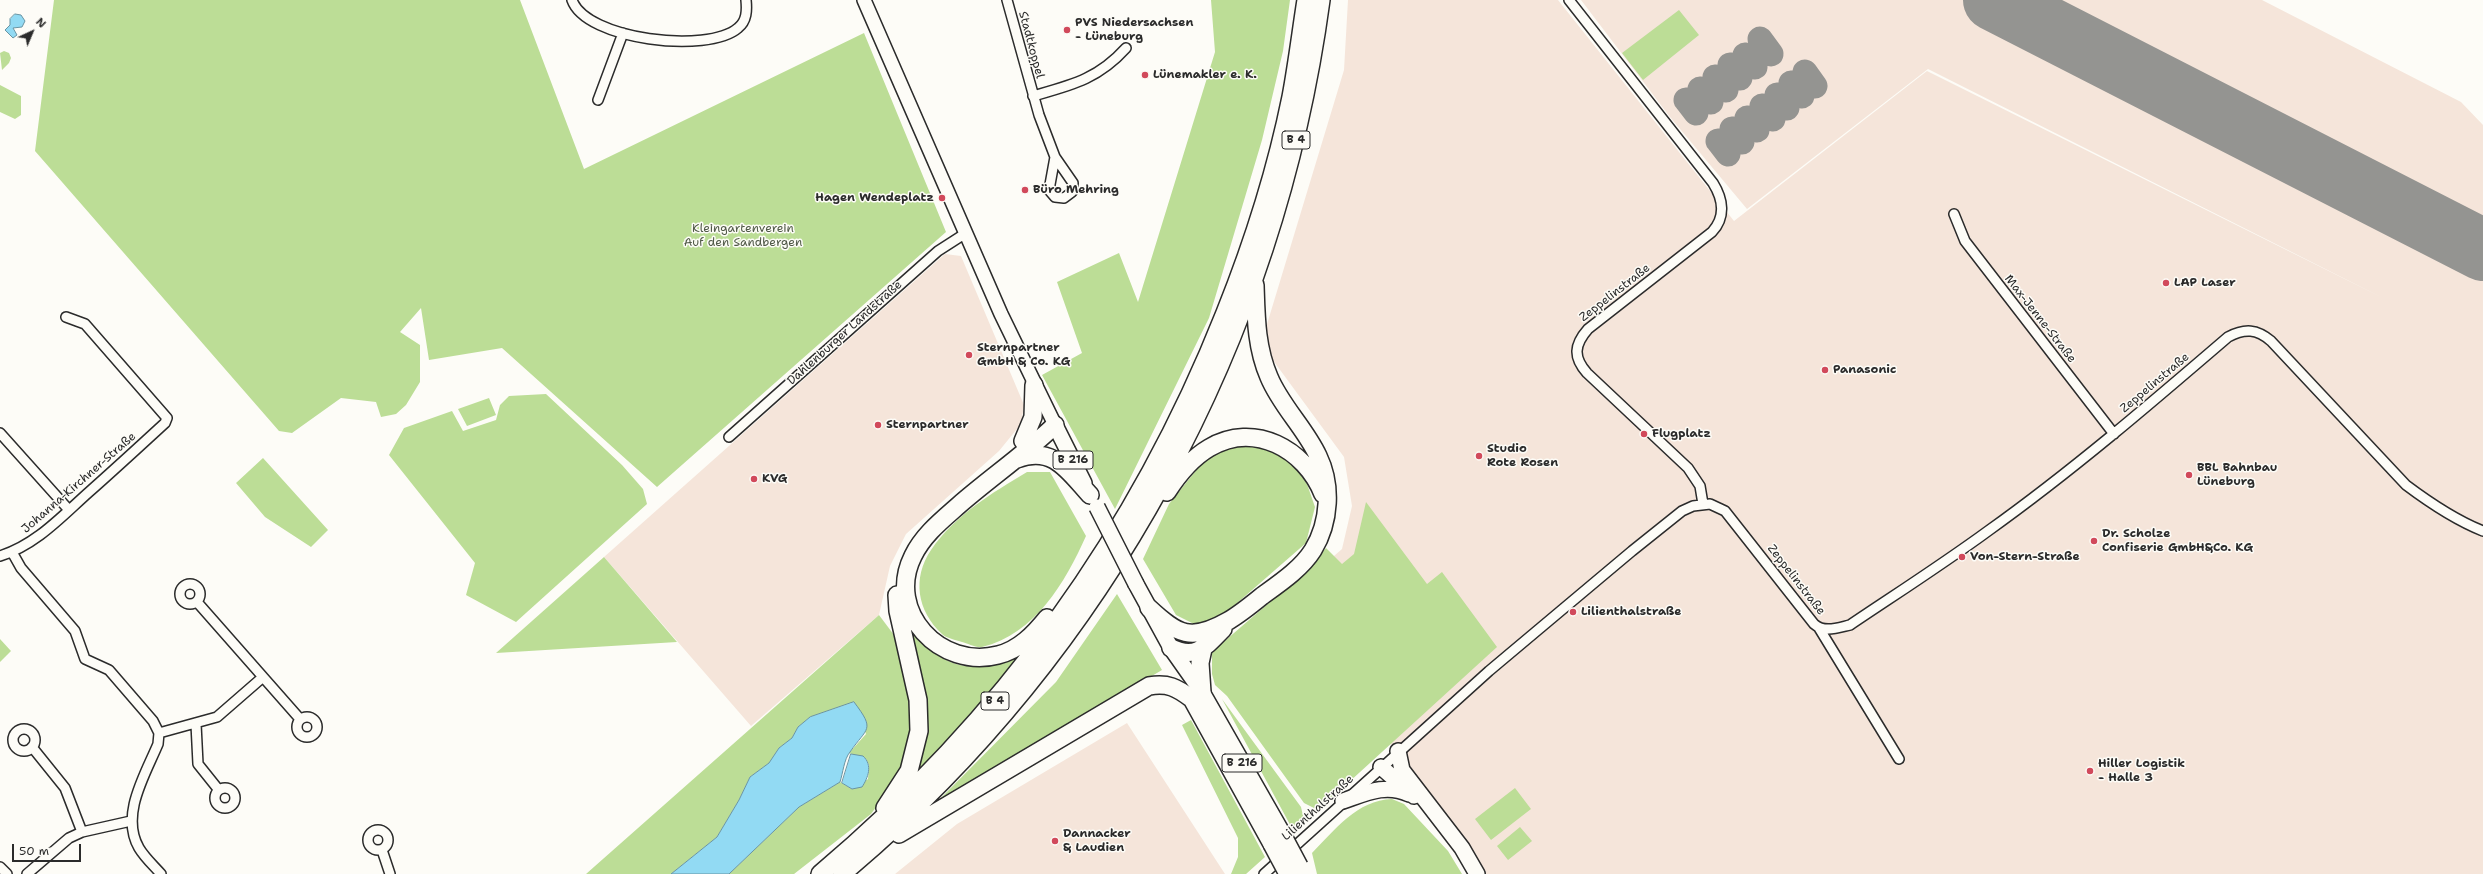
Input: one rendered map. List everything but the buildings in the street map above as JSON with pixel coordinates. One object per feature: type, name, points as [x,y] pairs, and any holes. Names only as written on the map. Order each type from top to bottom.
[{"type":"highway","name":"B 4","points":[[842,874],[1000,695],[1063,614],[1101,557],[1176,423],[1209,352],[1243,268],[1265,201],[1291,96],[1306,0]]},
{"type":"highway","name":"B 4","points":[[820,874],[876,835],[943,782],[1012,705],[1112,571],[1142,520],[1206,397],[1255,277],[1291,159],[1305,100],[1321,0]]},
{"type":"highway","points":[[1149,608],[1171,626],[1183,633],[1192,635],[1212,630],[1233,618],[1289,577],[1313,550],[1323,526],[1328,490],[1319,457],[1279,397],[1262,358],[1256,315],[1255,277]]},
{"type":"highway","points":[[1023,441],[1033,417],[1032,381]]},
{"type":"highway","points":[[1055,426],[1011,461],[931,530],[919,544],[908,570],[906,595],[915,622],[924,634],[938,646],[968,657],[998,655],[1012,650],[1035,632],[1092,565],[1101,557]]},
{"type":"highway","points":[[1055,426],[1032,434],[1023,441],[927,526],[906,554],[897,580],[897,597],[918,700],[919,731],[909,771],[876,835],[896,836],[1149,686],[1164,683],[1197,695],[1203,649]]},
{"type":"highway","points":[[1142,520],[1152,513],[1174,482],[1197,457],[1209,448],[1236,438],[1264,439],[1278,443],[1290,451],[1315,478],[1327,505]]},
{"type":"highway","points":[[1011,461],[1034,454],[1052,458],[1094,501]]},
{"type":"highway","points":[[1171,648],[1189,654],[1203,649],[1233,618]]},
{"type":"highway","name":"B 216","points":[[1197,695],[1277,839],[1297,871]]},
{"type":"main road","points":[[864,0],[1032,381]]},
{"type":"main road","name":"B 216","points":[[1032,381],[1136,584],[1197,695]]},
{"type":"main road","points":[[1398,751],[1402,770],[1462,848],[1477,874]]},
{"type":"main road","points":[[1381,767],[1441,821]]},
{"type":"main road","points":[[1343,801],[1370,791],[1386,788],[1400,790],[1414,797]]},
{"type":"street","points":[[572,0],[575,7],[587,18],[623,33],[668,41],[710,39],[727,34],[739,28],[745,20],[746,0]]},
{"type":"street","name":"Stadtkoppel","points":[[1007,0],[1033,96],[1055,157]]},
{"type":"street","name":"Zeppelinstraße","points":[[1569,0],[1709,178],[1720,196],[1722,211],[1720,220],[1712,232],[1588,329],[1579,341],[1576,350],[1576,357],[1587,373],[1688,468],[1700,486],[1703,504],[1718,506],[1733,519],[1819,628],[1899,759]]},
{"type":"street","points":[[598,100],[623,33]]},
{"type":"street","name":"Stadtkoppel","points":[[1033,96],[1079,83],[1098,74],[1126,48]]},
{"type":"street","name":"Max-Jenne-Straße","points":[[1954,214],[1965,242],[2114,434]]},
{"type":"street","name":"Dahlenburger Landstraße","points":[[729,437],[933,256],[966,233]]},
{"type":"street","name":"Johanna-Kirchner-Straße","points":[[0,556],[12,552],[32,541],[165,424],[167,418],[85,324],[66,317]]},
{"type":"street","name":"Zeppelinstraße","points":[[1819,628],[1834,629],[1850,625],[1988,531],[2114,434],[2228,336],[2239,331],[2250,330],[2261,332],[2406,485],[2442,510],[2483,531]]},
{"type":"street","points":[[0,433],[69,510]]},
{"type":"street","name":"Lilienthalstraße","points":[[1264,874],[1398,751],[1632,551],[1682,511],[1703,504]]},
{"type":"street","points":[[12,552],[21,568],[75,632],[85,658],[110,670],[153,721],[158,733],[158,744],[134,804],[131,821],[139,847],[161,874]]},
{"type":"street","points":[[197,602],[300,719]]},
{"type":"street","points":[[158,733],[196,724],[217,716],[227,710],[263,677]]},
{"type":"street","points":[[196,724],[198,764],[218,789]]},
{"type":"street","points":[[32,747],[65,788],[82,832]]},
{"type":"street","points":[[27,874],[58,846],[82,832],[131,821]]},
{"type":"street","points":[[382,850],[390,874]]},
{"type":"street","points":[[0,867],[6,874]]},
{"type":"shaded area","points":[[1348,0],[1558,0],[1734,221],[1927,71],[2383,298],[1928,69],[1747,209],[1670,117],[1581,0],[2262,0],[2461,102],[2483,125],[2483,874],[1481,874],[1413,774],[1282,601],[1342,549],[1352,506],[1344,457],[1261,344],[1344,70]]},
{"type":"shaded area","points":[[945,254],[961,256],[1024,405],[1021,424],[999,451],[906,534],[890,566],[879,615],[751,726],[604,557]]},
{"type":"shaded area","points":[[1127,723],[1225,874],[895,874],[957,824]]},
{"type":"green space","name":"Kleingartenverein Auf den Sandbergen","points":[[54,0],[520,0],[584,169],[864,33],[946,232],[657,487],[502,348],[429,360],[421,308],[400,332],[420,345],[420,382],[406,405],[396,414],[381,417],[376,402],[341,398],[292,433],[279,431],[35,151]]},
{"type":"green space","points":[[1211,0],[1290,0],[1283,51],[1262,140],[1209,318],[1115,509],[1042,375],[1082,353],[1057,282],[1119,253],[1138,302],[1215,52]]},
{"type":"green space","points":[[1679,10],[1699,35],[1643,80],[1622,53]]},
{"type":"green space","points":[[4,51],[9,53],[11,58],[9,63],[2,70],[0,53]]},
{"type":"green space","points":[[0,85],[21,96],[21,115],[15,119],[0,112]]},
{"type":"green space","points":[[546,394],[622,465],[643,489],[647,504],[516,622],[466,595],[475,563],[389,455],[404,428],[452,411],[463,431],[496,420],[500,405],[509,396]]},
{"type":"green space","points":[[489,398],[496,415],[467,426],[458,409]]},
{"type":"green space","points":[[1248,444],[1275,449],[1295,466],[1307,484],[1315,507],[1306,543],[1228,611],[1198,626],[1176,615],[1143,559],[1169,504],[1202,463],[1225,449]]},
{"type":"green space","points":[[263,458],[328,530],[311,547],[265,517],[236,483]]},
{"type":"green space","points":[[1027,472],[1050,472],[1086,536],[1078,554],[1058,588],[1046,604],[1033,619],[1018,631],[1001,640],[982,647],[946,637],[934,625],[927,615],[923,605],[920,594],[920,583],[921,572],[925,561],[941,537],[963,515],[1001,488]]},
{"type":"green space","points":[[1366,502],[1427,584],[1442,572],[1497,647],[1325,804],[1314,808],[1304,803],[1227,696],[1215,685],[1212,674],[1212,652],[1307,570],[1326,548],[1342,564],[1354,554]]},
{"type":"green space","points":[[604,557],[677,642],[496,653]]},
{"type":"green space","points":[[1117,594],[1162,670],[936,803],[1056,682]]},
{"type":"green space","points":[[879,615],[894,635],[906,673],[913,730],[904,769],[871,814],[794,874],[729,874],[799,807],[840,782],[852,789],[868,779],[869,765],[866,759],[849,753],[866,734],[854,702],[810,717],[798,727],[792,738],[779,748],[769,763],[750,777],[739,800],[717,837],[671,874],[586,874]]},
{"type":"green space","points":[[908,628],[934,653],[955,664],[979,666],[996,663],[1023,650],[988,694],[912,780],[926,733]]},
{"type":"green space","points":[[0,639],[11,651],[0,662]]},
{"type":"green space","points":[[1222,699],[1301,807],[1304,820],[1294,832]]},
{"type":"green space","points":[[1191,720],[1265,857],[1246,874],[1231,874],[1238,857],[1238,838],[1182,725]]},
{"type":"green space","points":[[1515,788],[1531,809],[1491,840],[1475,819]]},
{"type":"green space","points":[[1392,799],[1404,804],[1448,851],[1462,874],[1317,874],[1312,853],[1338,826],[1357,810],[1379,801]]},
{"type":"green space","points":[[1520,827],[1532,841],[1508,860],[1497,846]]},
{"type":"water","points":[[15,14],[21,15],[25,21],[22,27],[13,28],[17,35],[13,38],[5,30],[10,25],[10,19]]},
{"type":"water","points":[[854,702],[865,719],[867,728],[865,733],[848,755],[840,782],[799,807],[729,874],[671,874],[717,837],[739,800],[750,777],[769,763],[779,748],[792,738],[798,727],[810,717]]},
{"type":"water","points":[[851,754],[863,756],[869,767],[868,776],[862,787],[852,789],[842,783]]},
{"type":"taxiway","points":[[1760,39],[1771,54]]},
{"type":"taxiway","points":[[1745,55],[1755,67]]},
{"type":"taxiway","points":[[1730,65],[1740,78]]},
{"type":"taxiway","points":[[1805,72],[1815,86]]},
{"type":"taxiway","points":[[1715,77],[1726,90]]},
{"type":"taxiway","points":[[1791,83],[1802,96]]},
{"type":"taxiway","points":[[1700,89],[1711,102]]},
{"type":"taxiway","points":[[1777,95],[1787,108]]},
{"type":"taxiway","points":[[1686,100],[1696,113]]},
{"type":"taxiway","points":[[1762,106],[1773,119]]},
{"type":"taxiway","points":[[1747,118],[1757,130]]},
{"type":"taxiway","points":[[1732,129],[1742,142]]},
{"type":"taxiway","points":[[1718,141],[1728,154]]},
{"type":"runway","points":[[1994,0],[2483,250]]},
{"type":"place","name":"PVS Niedersachsen - Lüneburg","points":[[1067,30]]},
{"type":"place","name":"Lünemakler e. K.","points":[[1145,75]]},
{"type":"place","name":"Büro Mehring","points":[[1025,190]]},
{"type":"place","name":"Hagen Wendeplatz","points":[[942,198]]},
{"type":"place","name":"LAP Laser","points":[[2166,283]]},
{"type":"place","name":"Sternpartner GmbH & Co. KG","points":[[969,355]]},
{"type":"place","name":"Panasonic","points":[[1825,370]]},
{"type":"place","name":"Sternpartner","points":[[878,425]]},
{"type":"place","name":"Flugplatz","points":[[1644,434]]},
{"type":"place","name":"Studio Rote Rosen","points":[[1479,456]]},
{"type":"place","name":"BBL Bahnbau Lüneburg","points":[[2189,475]]},
{"type":"place","name":"KVG","points":[[754,479]]},
{"type":"place","name":"Dr. Scholze Confiserie GmbH&Co. KG","points":[[2094,541]]},
{"type":"place","name":"Von-Stern-Straße","points":[[1962,557]]},
{"type":"place","name":"Lilienthalstraße","points":[[1573,612]]},
{"type":"place","name":"Hiller Logistik - Halle 3","points":[[2090,771]]},
{"type":"place","name":"Dannacker & Laudien","points":[[1055,841]]}]
